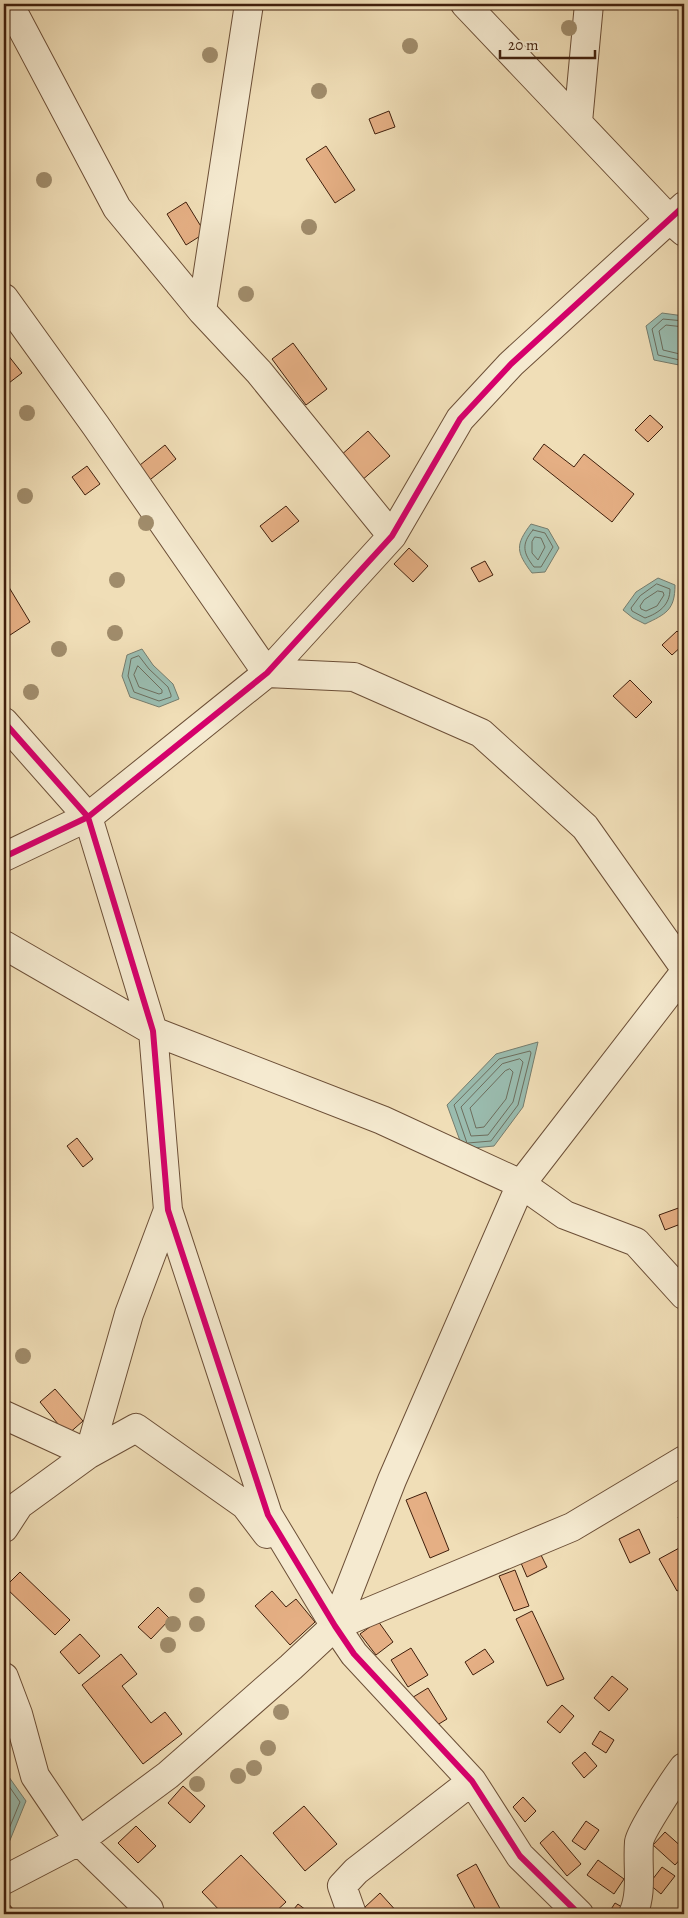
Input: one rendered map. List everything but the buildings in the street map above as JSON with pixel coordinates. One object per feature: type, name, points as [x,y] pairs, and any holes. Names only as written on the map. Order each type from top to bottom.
[{"type":"street","points":[[9,4],[117,208],[202,311],[259,372],[392,536]]},
{"type":"street","points":[[202,311],[249,4]]},
{"type":"street","points":[[4,857],[88,817],[267,673],[392,536],[460,419],[511,364],[679,219],[578,122],[465,4]]},
{"type":"street","points":[[578,122],[588,4]]},
{"type":"street","points":[[4,298],[96,426],[267,673]]},
{"type":"street","points":[[267,673],[354,677],[481,733],[586,827],[684,967]]},
{"type":"street","points":[[4,722],[88,817],[153,1031],[168,1210],[268,1515],[335,1626]]},
{"type":"street","points":[[4,945],[153,1031],[382,1120],[521,1184],[565,1215],[636,1242],[684,1294]]},
{"type":"street","points":[[335,1626],[392,1480],[521,1184],[684,973]]},
{"type":"street","points":[[89,1454],[129,1314],[168,1210]]},
{"type":"street","points":[[4,1415],[89,1454]]},
{"type":"street","points":[[4,1528],[19,1505],[89,1454],[136,1428],[244,1505],[354,1654],[472,1780],[520,1856],[579,1914]]},
{"type":"street","points":[[4,1880],[79,1841],[168,1775],[335,1626],[572,1526],[684,1460]]},
{"type":"street","points":[[4,1677],[18,1714],[34,1776],[79,1841],[149,1909],[150,1914]]},
{"type":"street","points":[[633,1914],[639,1902],[640,1840],[671,1784],[684,1767]]},
{"type":"street","points":[[352,1914],[342,1886],[356,1871],[472,1780]]},
{"type":"water","points":[[662,313],[684,316],[684,366],[654,360],[646,326]]},
{"type":"water","points":[[531,524],[548,529],[559,548],[545,572],[532,573],[520,554],[520,543]]},
{"type":"water","points":[[658,578],[675,585],[675,593],[668,610],[645,624],[623,610],[636,592]]},
{"type":"water","points":[[142,649],[153,665],[173,684],[179,699],[159,707],[130,697],[122,676],[127,655]]},
{"type":"water","points":[[538,1042],[523,1107],[494,1146],[463,1149],[447,1105],[496,1054]]},
{"type":"water","points":[[4,1770],[26,1801],[8,1845],[4,1847]]},
{"type":"cycle path","points":[[4,857],[88,817],[267,673],[392,536],[460,419],[511,364],[684,206]]},
{"type":"cycle path","points":[[4,722],[88,817],[153,1031],[168,1210],[268,1515],[354,1654],[472,1781],[520,1856],[579,1914]]}]
